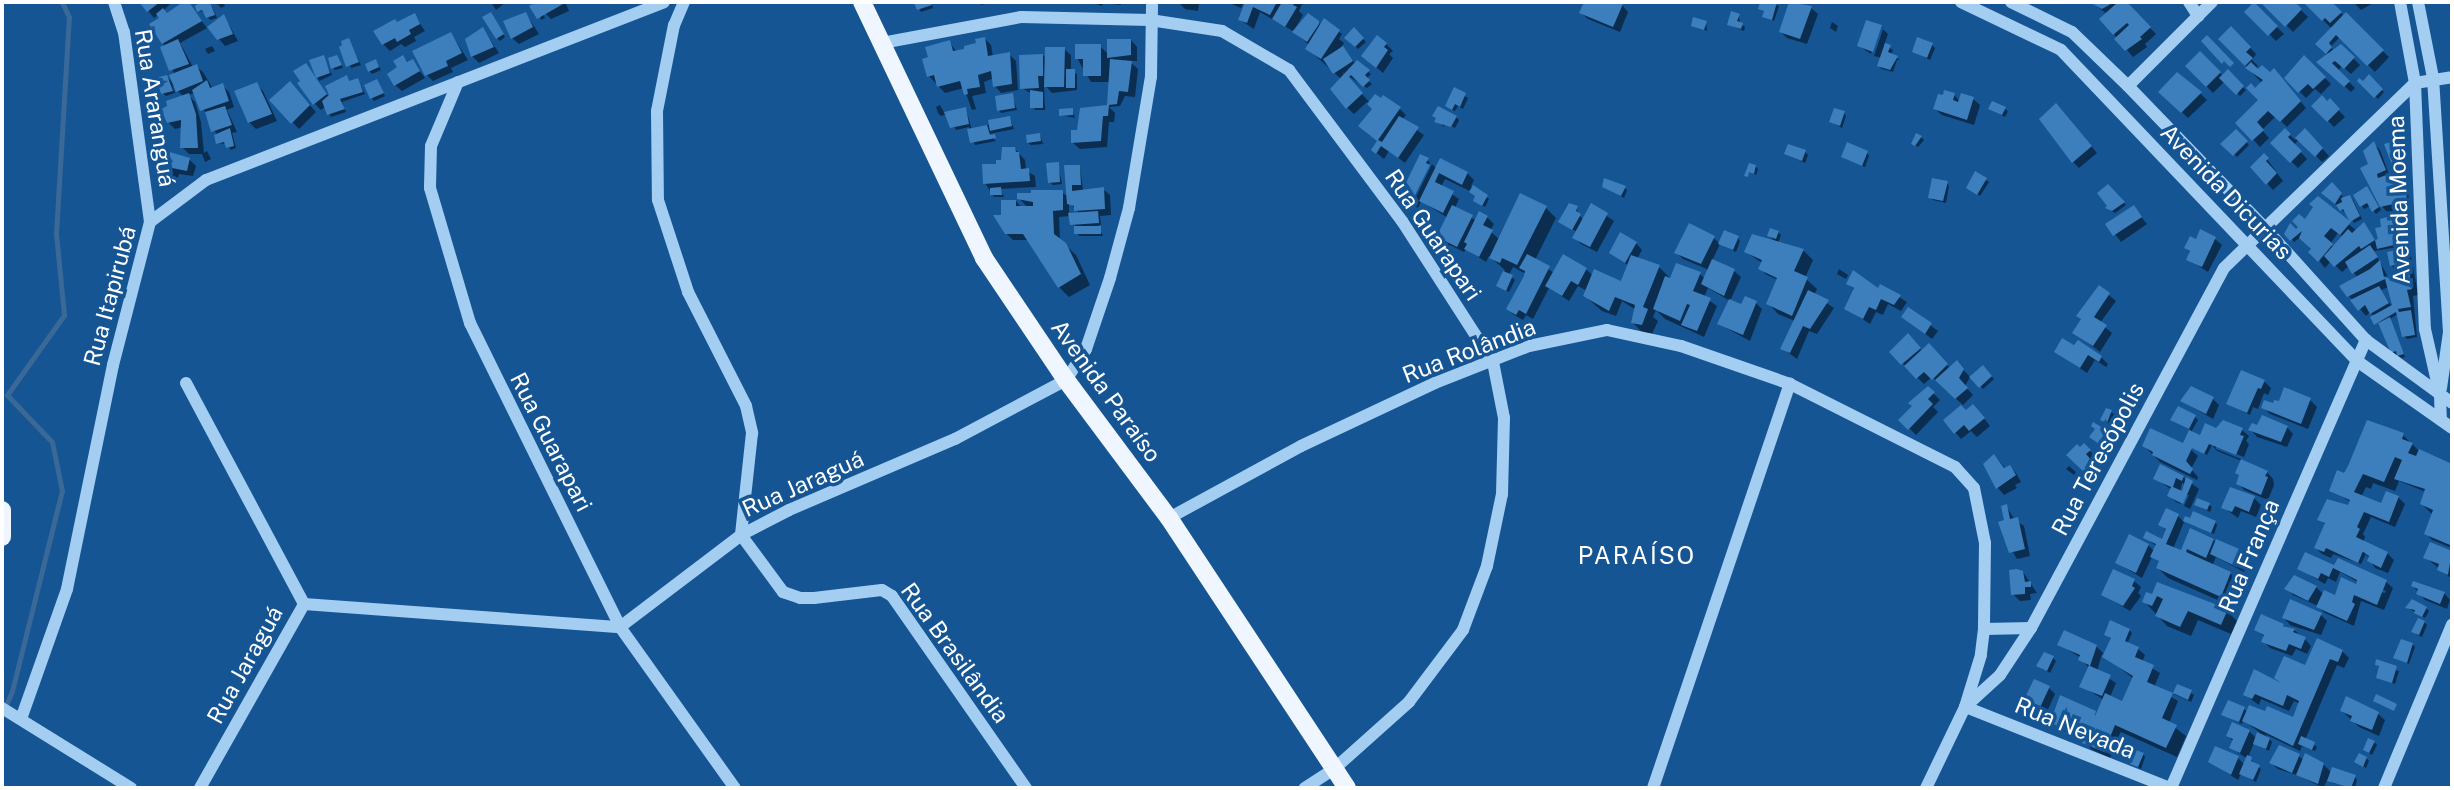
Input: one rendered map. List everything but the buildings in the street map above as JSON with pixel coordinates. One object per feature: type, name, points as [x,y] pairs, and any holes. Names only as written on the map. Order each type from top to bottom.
[{"type":"main road","name":"Avenida Paraíso","points":[[862,2],[984,258],[1066,380],[1169,518],[1347,788]]},
{"type":"main road","points":[[2,510],[2,537]]},
{"type":"street","name":"Rua Araranguá","points":[[114,2],[126,45],[150,222]]},
{"type":"street","name":"Rua Itapirubá","points":[[22,719],[67,589],[113,365],[150,222],[206,180],[664,2]]},
{"type":"street","points":[[684,2],[674,25],[657,111],[658,200],[688,292],[746,406],[752,433],[741,535]]},
{"type":"street","name":"Rua Jaraguá","points":[[200,788],[304,604],[620,627],[741,535],[789,510],[955,439],[1066,380],[1086,349],[1110,278],[1129,208],[1151,77],[1152,2]]},
{"type":"street","name":"Avenida Dicurias","points":[[1961,2],[2061,50],[2357,360],[2447,424]]},
{"type":"street","name":"Avenida Dicurias","points":[[2011,2],[2071,32],[2128,86],[2266,229],[2366,340],[2452,403]]},
{"type":"street","points":[[2189,2],[2198,16]]},
{"type":"street","points":[[2128,86],[2212,2]]},
{"type":"street","name":"Avenida Moema","points":[[2400,2],[2415,83],[2425,330],[2447,424]]},
{"type":"street","name":"Avenida Moema","points":[[2418,2],[2433,78],[2449,332],[2440,396]]},
{"type":"street","name":"Rua Guarapari","points":[[881,43],[1021,17],[1150,20],[1222,31],[1289,70],[1402,221],[1493,362],[1504,418],[1502,494],[1488,566],[1463,630],[1409,702],[1334,769],[1306,788]]},
{"type":"street","points":[[2415,83],[2452,77]]},
{"type":"street","name":"Rua Guarapari","points":[[458,82],[431,146],[429,166],[430,188],[466,311],[509,406],[620,627],[735,788]]},
{"type":"street","name":"Rua Teresópolis","points":[[1965,707],[2000,675],[2031,628],[2224,268],[2415,83]]},
{"type":"street","name":"Rua Rolândia","points":[[1169,518],[1301,446],[1435,383],[1530,346],[1607,330],[1681,346],[1790,384],[1877,428]]},
{"type":"street","name":"Rua França","points":[[2171,788],[2366,340]]},
{"type":"street","points":[[186,383],[304,604]]},
{"type":"street","points":[[1653,788],[1790,384]]},
{"type":"street","name":"Rua Teresópolis","points":[[1877,428],[1955,467],[1974,488],[1985,543],[1984,629],[1980,655],[1965,707],[1926,788]]},
{"type":"street","name":"Rua Brasilândia","points":[[741,535],[783,592],[800,598],[814,598],[882,590],[892,596],[1026,788]]},
{"type":"street","points":[[2384,788],[2452,625]]},
{"type":"street","points":[[1984,629],[2031,628]]},
{"type":"street","name":"Rua Nevada","points":[[1965,707],[2171,788]]},
{"type":"street","points":[[2,708],[131,788]]},
{"type":"waterway","points":[[5,707],[12,691],[62,491],[52,442],[7,395],[64,315],[56,234],[69,17],[62,2]]},
{"type":"district","name":"PARAÍSO","points":[[1637,556]]}]
